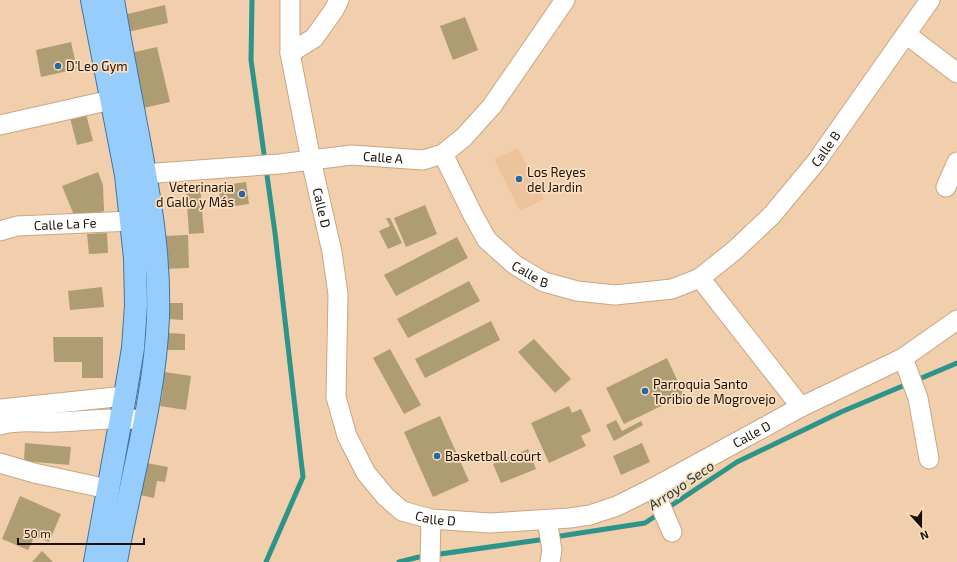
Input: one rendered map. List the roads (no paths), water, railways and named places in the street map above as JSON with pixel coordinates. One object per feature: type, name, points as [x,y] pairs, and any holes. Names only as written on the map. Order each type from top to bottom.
[{"type":"main road","points":[[92,0],[110,100],[135,175],[153,216],[157,262],[158,317],[155,356],[144,420],[100,560]]},
{"type":"main road","points":[[100,560],[108,489],[133,348],[136,305],[135,258],[132,221],[135,175],[113,0]]},
{"type":"street","name":"Calle D","points":[[290,0],[290,53],[311,160],[332,252],[338,294],[336,397],[347,436],[366,473],[385,496],[402,511],[431,519],[490,524],[547,524],[590,515],[656,494],[801,407],[906,366],[957,320]]},
{"type":"street","points":[[290,53],[314,38],[334,10],[339,0]]},
{"type":"street","name":"Calle A","points":[[135,175],[279,164],[352,155],[424,160],[443,154],[464,137],[492,106],[565,0]]},
{"type":"street","name":"Calle B","points":[[443,154],[472,215],[487,240],[515,265],[544,282],[577,291],[615,295],[672,289],[700,278],[735,250],[772,214],[816,162],[930,0]]},
{"type":"street","points":[[906,34],[957,73]]},
{"type":"street","points":[[0,125],[110,100]]},
{"type":"street","points":[[946,187],[957,162]]},
{"type":"street","name":"Calle La Fe","points":[[0,231],[17,226],[132,221]]},
{"type":"street","points":[[700,278],[801,407]]},
{"type":"street","points":[[906,366],[918,398],[929,459]]},
{"type":"street","points":[[0,410],[125,396]]},
{"type":"street","points":[[0,425],[8,422],[58,422],[121,417],[144,420]]},
{"type":"street","points":[[0,462],[34,473],[108,489]]},
{"type":"street","points":[[656,494],[670,527]]},
{"type":"street","points":[[430,554],[431,519]]},
{"type":"street","points":[[547,524],[551,556]]},
{"type":"waterway","points":[[252,0],[251,60],[275,233],[303,477],[266,562]]},
{"type":"waterway","name":"Arroyo Seco","points":[[666,509],[737,462],[841,412],[957,363]]},
{"type":"waterway","name":"Arroyo Seco","points":[[554,537],[645,523],[660,513]]},
{"type":"waterway","name":"Arroyo Seco","points":[[399,562],[419,557],[546,539]]},
{"type":"place","name":"D'Leo Gym","points":[[58,66]]},
{"type":"place","name":"Los Reyes del Jardin","points":[[519,179]]},
{"type":"place","name":"Veterinaria d Gallo y Más","points":[[242,194]]},
{"type":"place","name":"Parroquia Santo Toribio de Mogrovejo","points":[[645,391]]},
{"type":"place","name":"Basketball court","points":[[437,456]]}]
